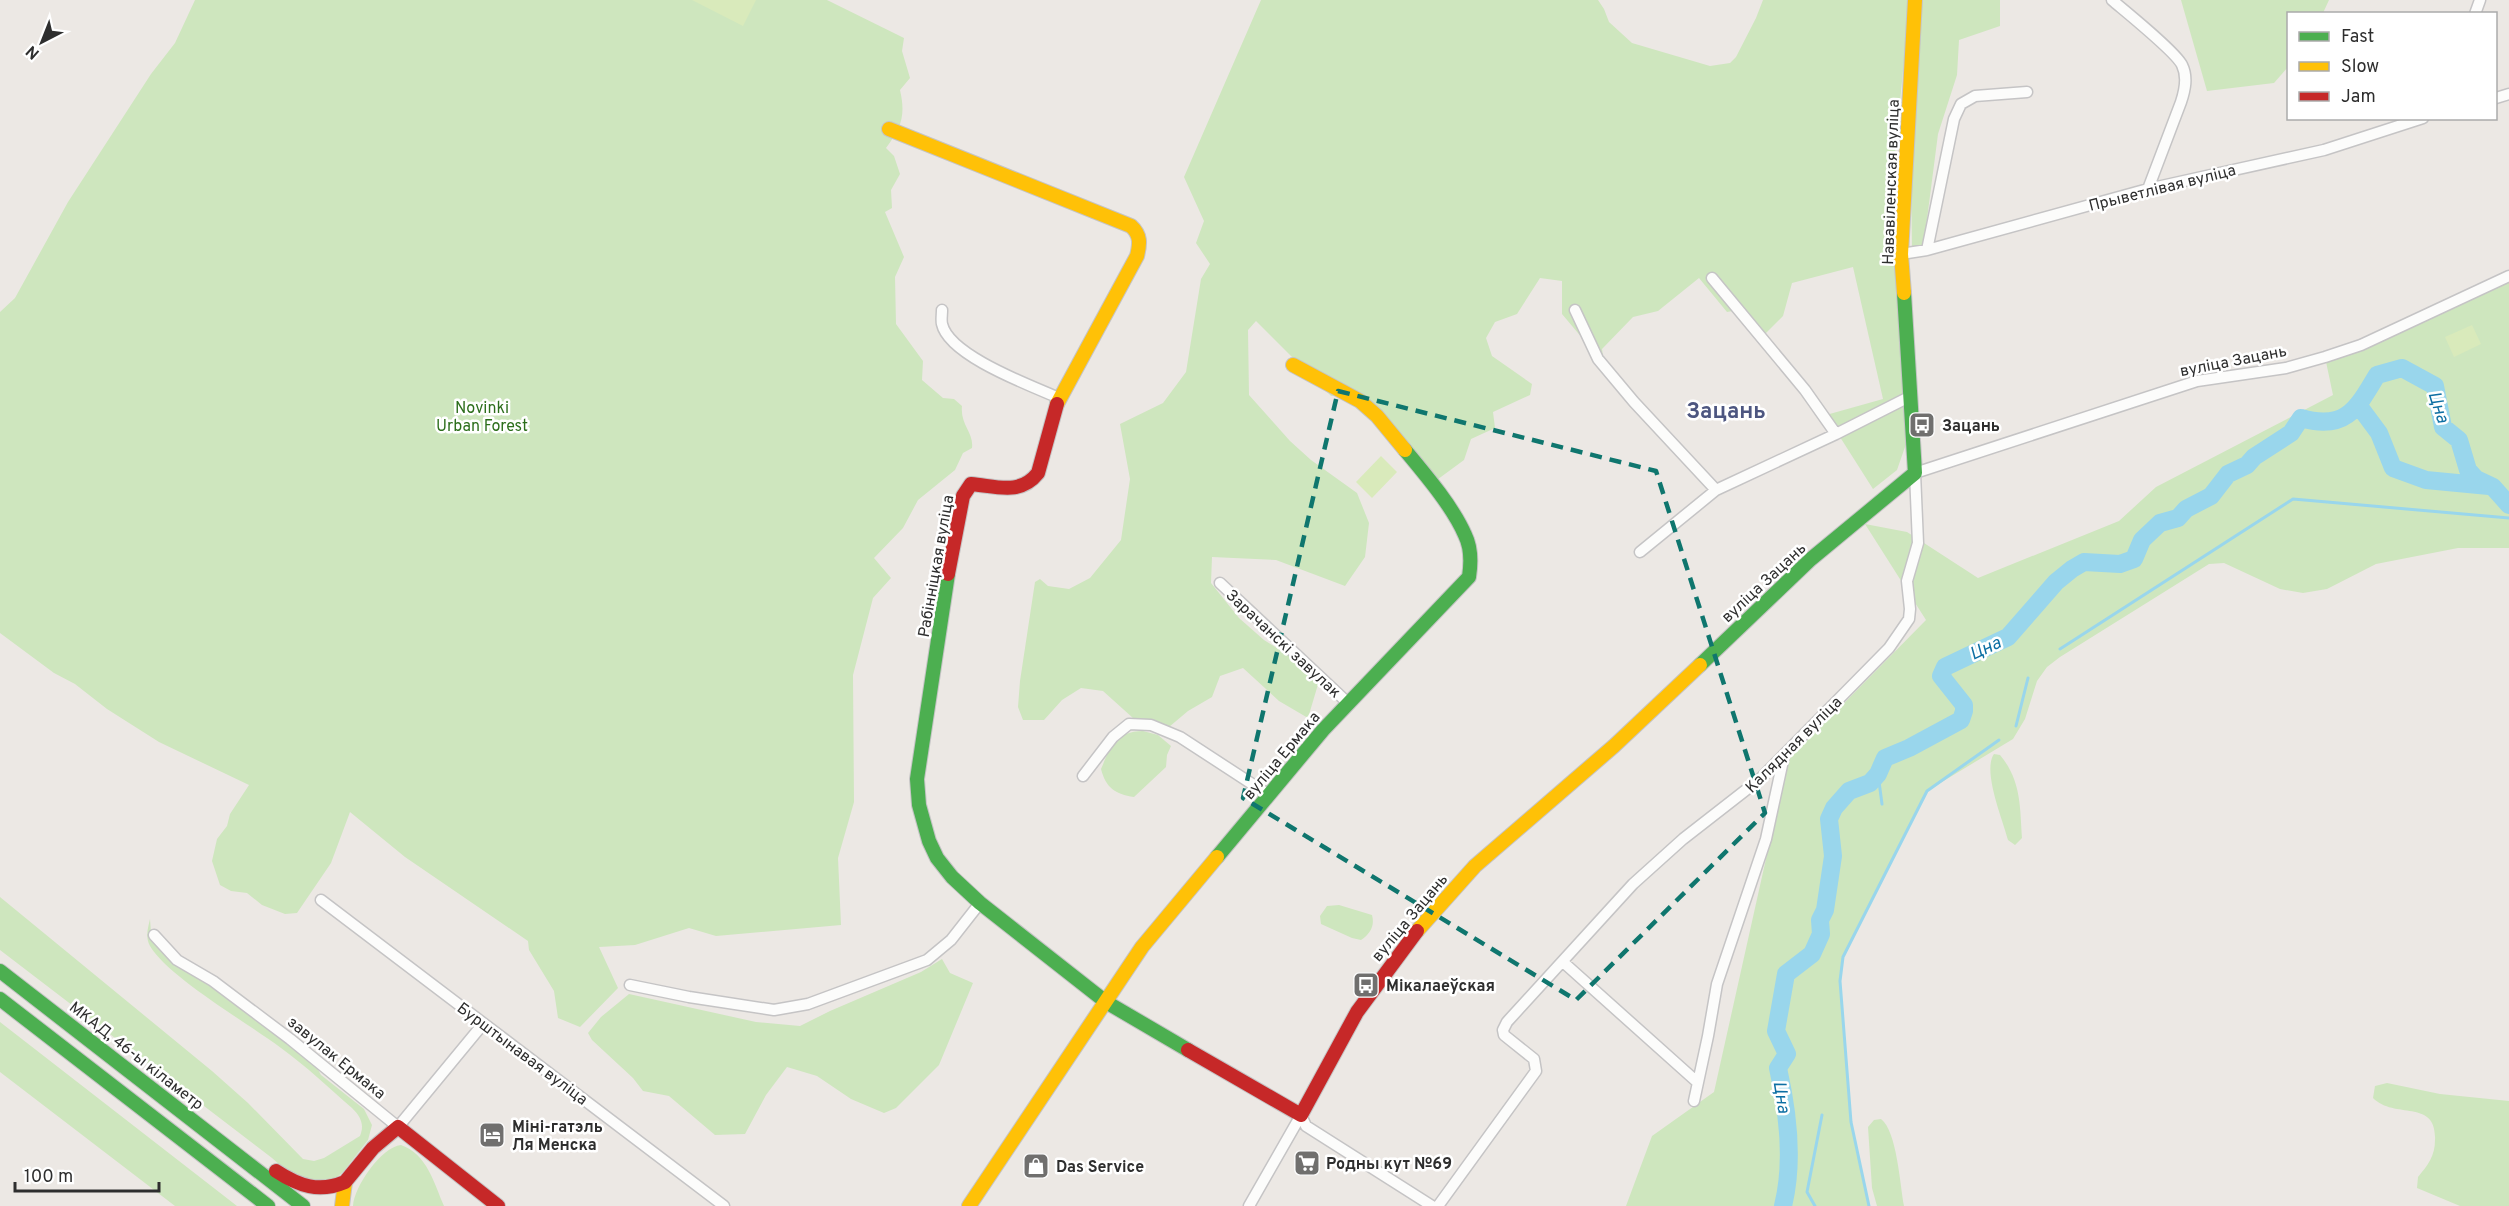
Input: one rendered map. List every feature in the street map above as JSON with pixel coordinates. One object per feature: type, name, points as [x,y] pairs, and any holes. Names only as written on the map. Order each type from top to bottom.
[{"type":"main road","name":"Нававіленская вуліца","points":[[1915,0],[1901,254],[1915,473]]},
{"type":"main road","name":"Рабінніцкая вуліца","points":[[889,129],[1131,226],[1138,232],[1140,238],[1137,256],[1059,398],[1038,473],[1033,482],[1011,490],[971,484],[963,496],[956,524],[917,779],[923,823],[937,858],[952,877],[980,903],[1106,1002],[1301,1115]]},
{"type":"main road","name":"вуліца Ермака","points":[[969,1206],[1142,947],[1348,704],[1469,577],[1471,564],[1466,536],[1432,483],[1377,416],[1360,401],[1337,387],[1310,376],[1293,365]]},
{"type":"main road","name":"вуліца Зацань","points":[[1301,1115],[1372,989],[1420,927],[1475,866],[1614,746],[1811,559],[1915,473]]},
{"type":"main road","name":"МКАД, 46-ы кіламетр","points":[[0,971],[303,1206]]},
{"type":"main road","points":[[0,999],[268,1206]]},
{"type":"main road","points":[[202,1126],[250,1151],[285,1178],[305,1188],[331,1187],[345,1182]]},
{"type":"main road","points":[[342,1206],[345,1182],[373,1148],[398,1127]]},
{"type":"main road","name":"завулак Ермака","points":[[398,1127],[498,1206]]},
{"type":"street","points":[[2112,0],[2179,59],[2185,74],[2183,96],[2148,189]]},
{"type":"street","points":[[1927,250],[1954,119],[1961,104],[1975,96],[2027,92]]},
{"type":"street","name":"Прыветлівая вуліца","points":[[1901,254],[1927,250],[2148,189],[2324,150],[2417,120]]},
{"type":"street","name":"вуліца Зацань","points":[[1915,473],[2197,381],[2286,368],[2325,357],[2371,341],[2509,276]]},
{"type":"street","points":[[1712,278],[1804,390],[1836,434]]},
{"type":"street","points":[[942,310],[942,326],[954,341],[979,362],[1059,398]]},
{"type":"street","points":[[1575,310],[1598,359],[1634,402],[1716,490]]},
{"type":"street","points":[[1640,552],[1716,490],[1911,396]]},
{"type":"street","name":"Калядная вуліца","points":[[1438,1206],[1536,1071],[1534,1059],[1506,1038],[1503,1030],[1508,1022],[1633,884],[1683,839],[1737,799],[1784,755],[1889,648],[1909,619],[1907,581],[1918,543],[1915,473]]},
{"type":"street","name":"Зарачанскі завулак","points":[[1220,583],[1348,704]]},
{"type":"street","points":[[1083,776],[1113,737],[1129,724],[1151,725],[1180,737],[1269,795]]},
{"type":"street","points":[[1694,1101],[1696,1081],[1708,1036],[1717,984],[1766,839],[1784,755]]},
{"type":"street","name":"Бурштынавая вуліца","points":[[321,900],[724,1206]]},
{"type":"street","points":[[630,986],[689,998],[774,1010],[808,1004],[927,960],[951,940],[980,903]]},
{"type":"street","name":"завулак Ермака","points":[[154,935],[177,960],[213,981],[290,1039],[398,1127]]},
{"type":"street","points":[[1563,962],[1696,1081]]},
{"type":"street","points":[[398,1127],[483,1024]]},
{"type":"street","points":[[1301,1115],[1306,1126],[1432,1206]]},
{"type":"street","name":"вуліца Зацань","points":[[1250,1206],[1301,1115]]},
{"type":"highlighted area","points":[[1338,391],[1656,471],[1765,813],[1576,1000],[1243,798]]},
{"type":"green space","name":"Novinki Urban Forest","points":[[195,0],[827,0],[904,38],[902,51],[910,78],[900,90],[902,115],[899,128],[886,148],[894,156],[900,174],[891,190],[892,208],[885,212],[904,257],[895,277],[896,324],[923,361],[922,380],[943,398],[954,399],[962,406],[963,418],[971,437],[972,448],[963,453],[955,470],[918,500],[903,528],[874,558],[891,578],[873,598],[853,675],[854,802],[838,858],[841,925],[716,936],[689,928],[635,945],[599,947],[618,988],[580,1027],[558,1018],[554,991],[529,950],[528,941],[405,857],[350,812],[331,863],[297,913],[285,914],[262,905],[247,893],[231,891],[220,885],[212,861],[217,839],[227,826],[230,814],[249,785],[159,742],[107,709],[75,684],[54,673],[0,633],[0,312],[15,298],[68,202],[151,74],[175,43]]},
{"type":"green space","points":[[692,0],[756,0],[743,26]]},
{"type":"green space","points":[[1261,0],[1598,0],[1609,22],[1632,43],[1710,66],[1730,63],[1736,57],[1763,0],[1907,0],[1909,9],[1894,164],[1906,444],[1897,470],[1873,489],[1826,415],[1883,399],[1853,267],[1792,283],[1783,316],[1761,338],[1738,310],[1727,312],[1699,278],[1658,311],[1633,317],[1602,349],[1604,364],[1562,314],[1562,281],[1540,278],[1517,314],[1495,322],[1486,338],[1492,356],[1532,384],[1530,395],[1493,412],[1495,428],[1471,439],[1464,460],[1430,485],[1359,394],[1331,396],[1256,321],[1248,330],[1249,395],[1290,441],[1311,460],[1357,493],[1369,523],[1365,557],[1345,586],[1276,560],[1212,557],[1211,583],[1239,618],[1264,640],[1295,659],[1319,681],[1308,718],[1279,701],[1243,668],[1220,676],[1212,697],[1188,711],[1169,727],[1133,718],[1103,691],[1081,688],[1062,700],[1044,720],[1023,720],[1018,707],[1020,681],[1035,582],[1040,579],[1048,586],[1069,589],[1090,578],[1121,540],[1130,479],[1120,424],[1163,403],[1186,372],[1201,279],[1210,264],[1196,243],[1204,221],[1184,177]]},
{"type":"green space","points":[[1922,0],[2000,0],[2000,26],[1959,40],[1957,75],[1938,134],[1923,250],[1912,253],[1911,164]]},
{"type":"green space","points":[[2181,0],[2329,0],[2323,12],[2287,12],[2287,68],[2274,83],[2207,91]]},
{"type":"green space","points":[[2509,276],[2509,548],[2458,548],[2376,564],[2327,589],[2303,593],[2280,589],[2224,563],[2209,564],[2060,657],[2047,667],[2037,681],[2025,719],[2013,739],[1927,791],[1843,957],[1840,981],[1851,1122],[1869,1206],[1626,1206],[1652,1136],[1714,1092],[1788,760],[1926,620],[1865,524],[1907,532],[1978,578],[2119,521],[2156,487],[2333,395],[2325,357]]},
{"type":"green space","points":[[2472,325],[2481,344],[2454,357],[2445,337]]},
{"type":"green space","points":[[1381,456],[1397,472],[1372,498],[1356,482]]},
{"type":"green space","points":[[1143,731],[1158,735],[1171,746],[1167,755],[1166,767],[1134,797],[1112,789],[1101,769],[1111,747],[1120,737]]},
{"type":"green space","points":[[1994,754],[2000,755],[2007,764],[2016,784],[2022,838],[2015,845],[2008,840],[1992,783],[1990,772]]},
{"type":"green space","points":[[0,897],[212,1071],[248,1103],[303,1159],[314,1161],[324,1158],[360,1136],[362,1124],[352,1108],[281,1048],[191,986],[159,958],[148,939],[150,919],[151,933],[169,957],[183,970],[211,985],[282,1038],[316,1066],[321,1075],[364,1109],[372,1125],[368,1140],[337,1177],[326,1181],[297,1180],[272,1158],[0,950]]},
{"type":"green space","points":[[1339,905],[1372,915],[1371,929],[1361,940],[1321,924],[1320,916],[1327,906]]},
{"type":"green space","points":[[942,959],[950,973],[973,983],[939,1065],[896,1108],[884,1113],[851,1099],[817,1076],[787,1067],[766,1095],[745,1134],[715,1135],[669,1096],[643,1091],[633,1078],[592,1040],[588,1033],[601,1017],[629,994],[756,1022],[800,1026],[921,972]]},
{"type":"green space","points":[[0,1022],[237,1206],[175,1206],[0,1072]]},
{"type":"green space","points":[[2387,1083],[2440,1094],[2509,1101],[2509,1206],[2460,1206],[2417,1188],[2418,1177],[2434,1151],[2434,1127],[2422,1114],[2392,1108],[2373,1098],[2375,1086]]},
{"type":"green space","points":[[1881,1119],[1891,1135],[1894,1146],[1904,1206],[1877,1206],[1872,1188],[1868,1127],[1874,1120]]},
{"type":"green space","points":[[401,1145],[410,1149],[423,1162],[444,1206],[353,1206],[363,1179],[377,1160],[393,1147]]},
{"type":"waterway","name":"Цна","points":[[1783,1206],[1789,1155],[1785,1102],[1778,1068],[1787,1054],[1776,1031],[1786,974],[1812,954],[1821,934],[1820,920],[1825,910],[1833,856],[1829,819],[1834,808],[1849,791],[1870,783],[1878,774],[1885,758],[1961,720],[1964,705],[1941,676],[1945,667],[2008,637],[2056,582],[2084,562],[2120,564],[2134,559],[2142,540],[2160,523],[2178,518],[2186,509],[2211,496],[2228,474],[2247,465],[2254,457],[2291,433],[2301,418],[2329,422],[2348,414],[2363,398],[2377,375],[2402,368],[2435,386],[2443,427],[2459,440],[2468,470],[2476,479],[2493,487],[2509,505]]},
{"type":"waterway","points":[[2359,406],[2379,433],[2393,468],[2426,480],[2489,486]]},
{"type":"waterway","points":[[2060,649],[2293,499],[2509,518]]},
{"type":"waterway","points":[[2016,726],[2028,678]]},
{"type":"waterway","points":[[1869,1206],[1851,1122],[1840,981],[1843,957],[1927,791],[1999,740]]},
{"type":"waterway","points":[[1878,774],[1882,804]]},
{"type":"waterway","points":[[1815,1206],[1807,1192],[1822,1115]]},
{"type":"traffic: fast","points":[[1700,665],[1811,559],[1915,473],[1904,293]]},
{"type":"traffic: fast","points":[[1217,857],[1323,730],[1469,577],[1469,550],[1460,524],[1438,491],[1405,450]]},
{"type":"traffic: fast","points":[[948,574],[917,779],[919,805],[929,841],[937,858],[952,877],[980,903],[1106,1002],[1188,1050]]},
{"type":"traffic: fast","points":[[0,971],[303,1206]]},
{"type":"traffic: fast","points":[[0,999],[268,1206]]},
{"type":"traffic: slow","points":[[1904,293],[1901,254],[1915,0]]},
{"type":"traffic: slow","points":[[889,129],[1131,226],[1137,233],[1139,244],[1137,256],[1057,404]]},
{"type":"traffic: slow","points":[[1293,365],[1360,401],[1377,416],[1405,450]]},
{"type":"traffic: slow","points":[[1417,931],[1475,866],[1614,746],[1700,665]]},
{"type":"traffic: slow","points":[[969,1206],[1142,947],[1217,857]]},
{"type":"traffic: slow","points":[[342,1206],[345,1182]]},
{"type":"traffic: jam","points":[[948,574],[963,496],[971,484],[1007,488],[1023,485],[1031,480],[1038,473],[1057,404]]},
{"type":"traffic: jam","points":[[1188,1050],[1301,1115],[1357,1012],[1417,931]]},
{"type":"traffic: jam","points":[[345,1182],[373,1148],[398,1127],[498,1206]]},
{"type":"traffic: jam","points":[[276,1171],[293,1181],[309,1186],[326,1187],[345,1182]]},
{"type":"place","name":"Зацань","points":[[1922,425]]},
{"type":"place","name":"Мікалаеўская","points":[[1366,985]]},
{"type":"place","name":"Міні-гатэль Ля Менска","points":[[492,1135]]},
{"type":"place","name":"Родны кут №69","points":[[1307,1163]]},
{"type":"place","name":"Das Service","points":[[1036,1166]]},
{"type":"district","name":"Зацань","points":[[1726,410]]}]
